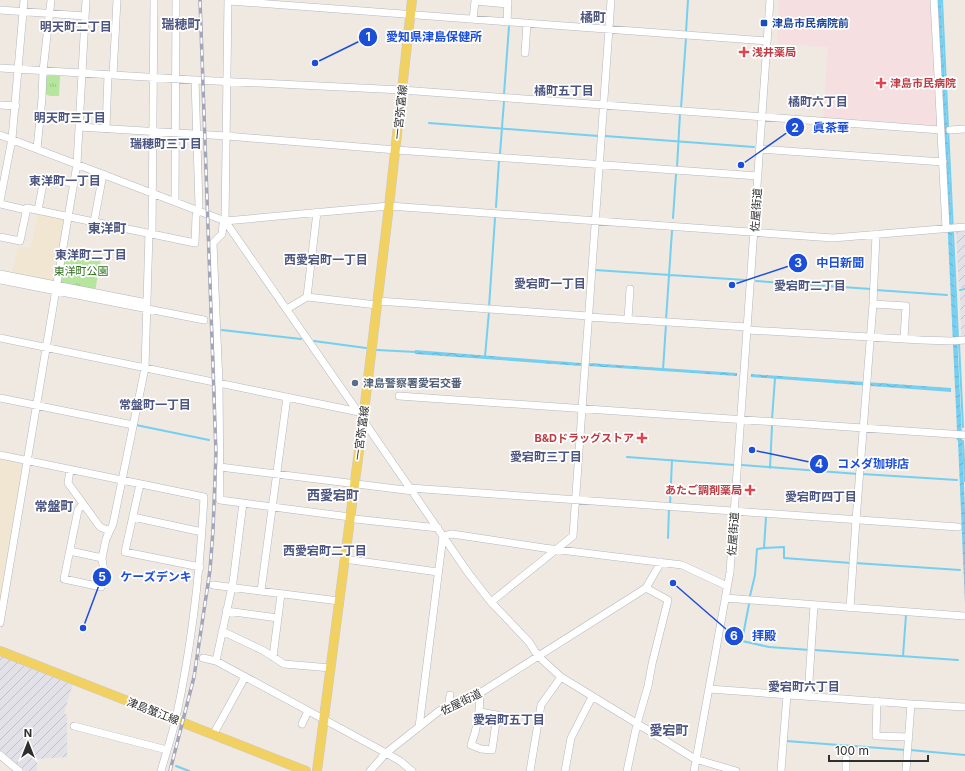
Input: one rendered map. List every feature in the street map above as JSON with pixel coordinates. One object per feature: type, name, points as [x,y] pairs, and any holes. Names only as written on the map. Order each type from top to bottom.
[{"type":"main road","name":"一宮弥富線","points":[[317,771],[390,206],[412,0]]},
{"type":"main road","name":"津島蟹江線","points":[[0,651],[306,771]]},
{"type":"street","points":[[0,201],[12,140],[24,0]]},
{"type":"street","points":[[38,149],[43,71],[51,0]]},
{"type":"street","points":[[0,623],[77,164],[86,0]]},
{"type":"street","points":[[106,129],[117,0]]},
{"type":"street","points":[[83,504],[78,510],[64,579],[101,587],[104,572],[102,558],[106,539],[114,524],[145,368],[152,193],[154,0]]},
{"type":"street","points":[[175,202],[176,0]]},
{"type":"street","points":[[491,602],[556,548],[573,536],[574,500],[611,0]]},
{"type":"street","name":"佐屋街道","points":[[694,771],[730,572],[770,0]]},
{"type":"street","points":[[934,0],[946,228]]},
{"type":"street","points":[[438,528],[355,519],[350,517],[272,506],[220,500],[219,383],[213,243],[222,234],[225,221],[228,1],[304,3],[507,22],[767,41]]},
{"type":"street","points":[[473,19],[475,1],[508,2],[507,22]]},
{"type":"street","points":[[0,10],[85,16]]},
{"type":"street","points":[[525,53],[528,23]]},
{"type":"street","points":[[0,68],[82,74],[402,90],[762,118],[940,130]]},
{"type":"street","points":[[0,204],[26,210],[27,208],[68,216],[195,243],[196,216],[198,211],[195,80]]},
{"type":"street","points":[[0,104],[16,106]]},
{"type":"street","points":[[79,127],[227,136],[396,150],[758,176]]},
{"type":"street","points":[[950,130],[965,129]]},
{"type":"street","points":[[0,135],[225,221],[390,206],[833,238],[965,227]]},
{"type":"street","points":[[760,149],[943,162]]},
{"type":"street","points":[[94,222],[103,174]]},
{"type":"street","points":[[38,210],[44,179],[74,183]]},
{"type":"street","points":[[0,237],[20,241],[26,210]]},
{"type":"street","points":[[307,297],[317,212]]},
{"type":"street","points":[[225,221],[362,415],[411,490],[469,574],[491,602],[529,642],[538,656],[561,677],[695,759],[736,771]]},
{"type":"street","points":[[850,608],[873,304],[876,234]]},
{"type":"street","points":[[0,274],[56,288],[147,306],[204,320]]},
{"type":"street","points":[[0,280],[56,288]]},
{"type":"street","points":[[628,319],[630,289]]},
{"type":"street","points":[[287,309],[307,297],[747,328],[952,341],[963,340]]},
{"type":"street","points":[[873,304],[906,306],[904,338]]},
{"type":"street","points":[[0,338],[287,397],[362,415]]},
{"type":"street","points":[[399,396],[581,410],[965,435]]},
{"type":"street","points":[[261,591],[272,506],[278,474],[287,397]]},
{"type":"street","points":[[0,398],[133,425]]},
{"type":"street","points":[[0,455],[204,497],[200,567],[195,611],[175,719],[161,771]]},
{"type":"street","points":[[220,468],[411,490],[958,527]]},
{"type":"street","points":[[70,470],[68,483],[100,527],[110,531]]},
{"type":"street","points":[[140,484],[125,552],[200,567]]},
{"type":"street","points":[[216,661],[233,582],[243,503]]},
{"type":"street","points":[[133,517],[202,532]]},
{"type":"street","points":[[443,536],[452,534],[544,548],[556,548],[682,565],[727,586]]},
{"type":"street","points":[[419,727],[443,536]]},
{"type":"street","points":[[70,551],[102,558]]},
{"type":"street","points":[[344,559],[438,572]]},
{"type":"street","name":"佐屋街道","points":[[370,771],[386,753],[439,711],[480,693],[646,588],[661,562]]},
{"type":"street","points":[[213,585],[339,601]]},
{"type":"street","points":[[627,771],[637,724],[648,686],[668,600],[646,588]]},
{"type":"street","points":[[273,657],[281,594]]},
{"type":"street","points":[[725,598],[964,616]]},
{"type":"street","points":[[808,696],[814,605]]},
{"type":"street","points":[[226,611],[278,618]]},
{"type":"street","points":[[222,631],[264,651],[284,664],[331,668]]},
{"type":"street","points":[[203,658],[216,661],[386,753],[400,761],[412,771]]},
{"type":"street","points":[[213,735],[245,677]]},
{"type":"street","points":[[530,771],[541,705],[561,677]]},
{"type":"street","points":[[709,689],[965,707]]},
{"type":"street","points":[[480,693],[480,712],[477,717],[472,745],[482,749],[492,750],[497,715],[480,712]]},
{"type":"street","points":[[781,771],[787,694]]},
{"type":"street","points":[[448,708],[450,695]]},
{"type":"street","points":[[565,771],[571,738],[592,697]]},
{"type":"street","points":[[877,701],[876,736],[909,737]]},
{"type":"street","points":[[906,771],[911,704]]},
{"type":"street","points":[[302,724],[308,711]]},
{"type":"street","points":[[74,726],[167,750]]},
{"type":"street","points":[[0,755],[19,771]]},
{"type":"street","points":[[846,759],[846,771]]},
{"type":"shaded area","name":"津島市民病院","points":[[779,0],[932,0],[938,124],[935,128],[823,120],[828,47],[777,44]]},
{"type":"shaded area","points":[[38,214],[63,219],[64,221],[54,282],[12,274],[18,246],[31,248]]},
{"type":"shaded area","points":[[965,229],[965,288],[959,288],[956,230]]},
{"type":"shaded area","points":[[960,291],[965,291],[965,338],[961,338]]},
{"type":"shaded area","points":[[0,456],[24,463],[0,606]]},
{"type":"shaded area","points":[[0,654],[73,683],[64,713],[67,715],[67,757],[38,759],[37,771],[25,771],[0,750]]},
{"type":"green space","points":[[48,75],[60,76],[59,96],[50,96],[45,94],[45,78]]},
{"type":"green space","name":"東洋町公園","points":[[66,252],[101,259],[95,291],[62,284],[60,282]]},
{"type":"water","points":[[937,0],[941,0],[962,437],[965,510],[965,604],[958,441],[955,436],[957,430]]},
{"type":"water","points":[[415,350],[581,363],[581,366],[415,354]]},
{"type":"water","points":[[588,363],[737,373],[737,376],[588,366]]},
{"type":"water","points":[[751,374],[951,388],[951,392],[751,377]]},
{"type":"waterway","points":[[686,32],[688,0]]},
{"type":"waterway","points":[[942,0],[958,338]]},
{"type":"waterway","points":[[504,94],[509,26]]},
{"type":"waterway","points":[[681,108],[686,38]]},
{"type":"waterway","points":[[500,154],[504,101]]},
{"type":"waterway","points":[[677,167],[680,114]]},
{"type":"waterway","points":[[429,123],[598,136]]},
{"type":"waterway","points":[[605,136],[754,147]]},
{"type":"waterway","points":[[496,207],[499,160]]},
{"type":"waterway","points":[[673,218],[676,174]]},
{"type":"waterway","points":[[489,307],[495,218]]},
{"type":"waterway","points":[[666,320],[672,231]]},
{"type":"waterway","points":[[595,270],[745,280]]},
{"type":"waterway","points":[[756,281],[871,289]]},
{"type":"waterway","points":[[960,290],[965,289]]},
{"type":"waterway","points":[[876,290],[947,295]]},
{"type":"waterway","points":[[485,357],[489,311]]},
{"type":"waterway","points":[[663,370],[666,324]]},
{"type":"waterway","points":[[222,330],[301,339]]},
{"type":"waterway","points":[[314,341],[366,348]]},
{"type":"waterway","points":[[959,343],[963,427]]},
{"type":"waterway","points":[[377,350],[416,352]]},
{"type":"waterway","points":[[772,419],[775,378]]},
{"type":"waterway","points":[[136,425],[209,440]]},
{"type":"waterway","points":[[770,468],[772,426]]},
{"type":"waterway","points":[[963,441],[965,481]]},
{"type":"waterway","points":[[627,457],[734,465]]},
{"type":"waterway","points":[[670,505],[672,460]]},
{"type":"waterway","points":[[742,465],[858,474]]},
{"type":"waterway","points":[[862,474],[957,480]]},
{"type":"waterway","points":[[668,538],[669,508]]},
{"type":"waterway","points":[[750,596],[755,575],[757,549],[764,548],[766,517]]},
{"type":"waterway","points":[[764,548],[784,547],[784,558],[851,563]]},
{"type":"waterway","points":[[855,563],[960,570]]},
{"type":"waterway","points":[[742,641],[749,604]]},
{"type":"waterway","points":[[903,656],[906,615]]},
{"type":"waterway","points":[[724,637],[769,647],[810,650]]},
{"type":"waterway","points":[[814,650],[958,660]]},
{"type":"waterway","points":[[786,741],[906,750]]},
{"type":"waterway","points":[[910,750],[965,755]]},
{"type":"waterway","points":[[176,766],[189,771]]},
{"type":"railway","points":[[170,771],[194,677],[210,570],[216,453],[200,0]]},
{"type":"place","name":"津島市民病院前","points":[[764,23]]},
{"type":"place","name":"浅井薬局","points":[[744,52]]},
{"type":"place","name":"愛知県津島保健所","points":[[315,63]]},
{"type":"place","name":"津島市民病院","points":[[881,83]]},
{"type":"place","name":"眞茶華","points":[[741,165]]},
{"type":"place","name":"中日新聞","points":[[732,285]]},
{"type":"place","name":"津島警察署愛宕交番","points":[[355,383]]},
{"type":"place","name":"B&Dドラッグストア","points":[[642,438]]},
{"type":"place","name":"コメダ珈琲店","points":[[752,450]]},
{"type":"place","name":"あたご調剤薬局","points":[[750,490]]},
{"type":"place","name":"拝殿","points":[[673,583]]},
{"type":"place","name":"ケーズデンキ","points":[[83,628]]},
{"type":"district","name":"橘町","points":[[593,17]]},
{"type":"district","name":"瑞穂町","points":[[181,24]]},
{"type":"district","name":"明天町二丁目","points":[[76,27]]},
{"type":"district","name":"橘町五丁目","points":[[564,91]]},
{"type":"district","name":"橘町六丁目","points":[[818,102]]},
{"type":"district","name":"明天町三丁目","points":[[70,118]]},
{"type":"district","name":"瑞穂町三丁目","points":[[166,144]]},
{"type":"district","name":"東洋町一丁目","points":[[65,181]]},
{"type":"district","name":"東洋町","points":[[107,228]]},
{"type":"district","name":"東洋町二丁目","points":[[91,255]]},
{"type":"district","name":"西愛宕町一丁目","points":[[326,260]]},
{"type":"district","name":"愛宕町一丁目","points":[[550,284]]},
{"type":"district","name":"愛宕町二丁目","points":[[810,286]]},
{"type":"district","name":"常盤町一丁目","points":[[155,405]]},
{"type":"district","name":"愛宕町三丁目","points":[[546,457]]},
{"type":"district","name":"西愛宕町","points":[[333,495]]},
{"type":"district","name":"愛宕町四丁目","points":[[821,497]]},
{"type":"district","name":"常盤町","points":[[54,506]]},
{"type":"district","name":"西愛宕町二丁目","points":[[325,551]]},
{"type":"district","name":"愛宕町六丁目","points":[[804,687]]},
{"type":"district","name":"愛宕町五丁目","points":[[509,720]]},
{"type":"district","name":"愛宕町","points":[[669,730]]}]
